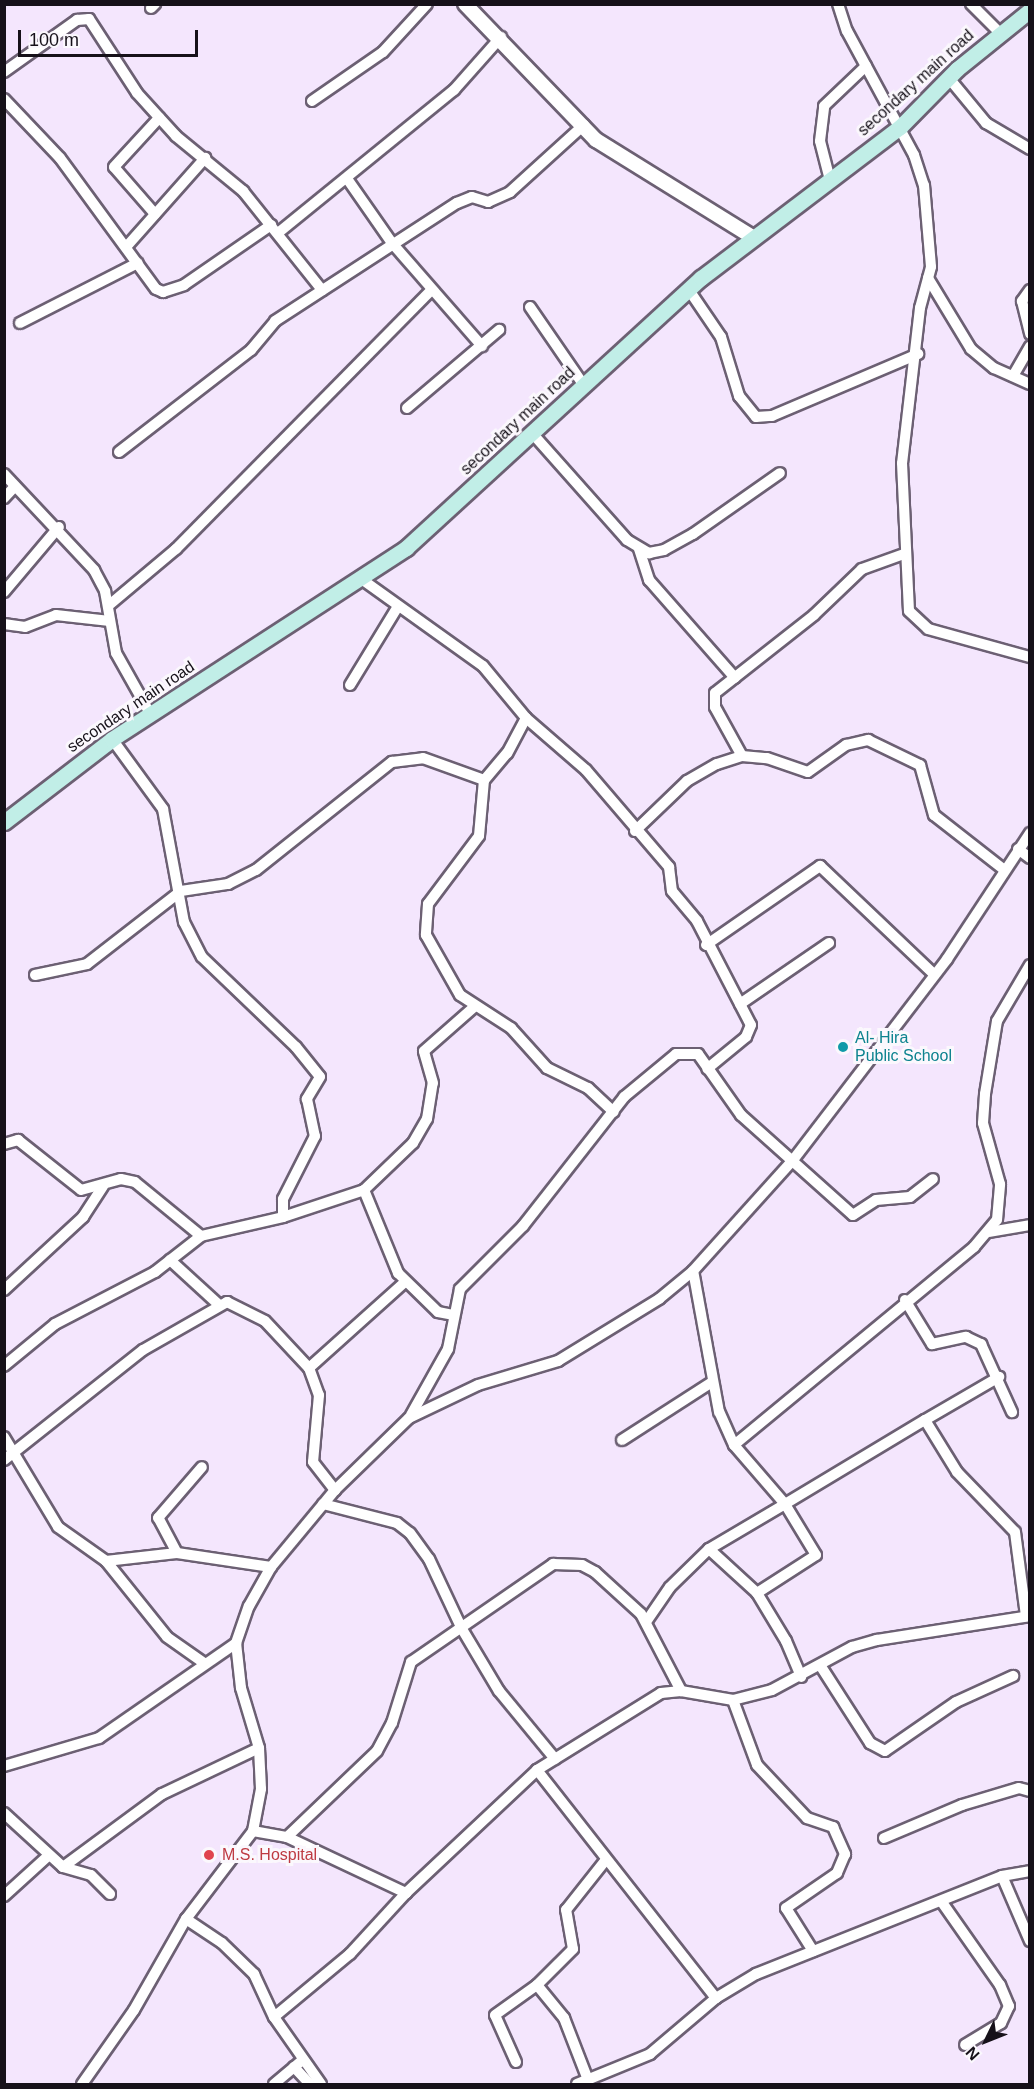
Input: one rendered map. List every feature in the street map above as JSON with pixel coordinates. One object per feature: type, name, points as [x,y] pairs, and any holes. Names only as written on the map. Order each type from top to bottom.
[{"type":"main road","name":"secondary main road","points":[[4,822],[112,739],[406,548],[583,384],[689,290],[900,126],[948,77],[1029,10]]},
{"type":"street","points":[[312,101],[383,52],[428,4]]},
{"type":"street","points":[[465,4],[501,37],[562,108],[584,126],[626,160],[754,238]]},
{"type":"street","points":[[838,4],[866,66],[900,126],[924,185],[928,278],[920,308],[918,354],[902,463],[905,598],[913,619],[928,629],[1029,657]]},
{"type":"street","points":[[970,4],[1000,33]]},
{"type":"street","points":[[4,72],[86,17],[159,118],[205,158],[274,229],[322,290]]},
{"type":"street","points":[[4,99],[60,158],[127,246],[156,289],[174,290],[274,229],[348,180],[454,90],[501,37]]},
{"type":"street","points":[[830,180],[820,141],[824,106],[866,66]]},
{"type":"street","points":[[948,77],[986,123],[1029,149]]},
{"type":"street","points":[[156,214],[114,167],[159,118]]},
{"type":"street","points":[[119,452],[251,351],[275,321],[457,202],[472,197],[488,202],[510,192],[584,126]]},
{"type":"street","points":[[127,246],[205,158]]},
{"type":"street","points":[[348,180],[392,243],[482,346]]},
{"type":"street","points":[[20,323],[138,263]]},
{"type":"street","points":[[928,278],[971,350],[1029,384]]},
{"type":"street","points":[[108,606],[176,549],[431,290]]},
{"type":"street","points":[[689,290],[721,337],[739,396],[756,417],[772,416],[918,354]]},
{"type":"street","points":[[1029,290],[1022,301],[1029,334]]},
{"type":"street","points":[[530,307],[583,384]]},
{"type":"street","points":[[407,408],[499,330]]},
{"type":"street","points":[[1013,376],[1029,346]]},
{"type":"street","points":[[532,433],[639,549],[649,580],[735,678]]},
{"type":"street","points":[[639,549],[664,550],[780,473]]},
{"type":"street","points":[[4,474],[59,527],[94,570],[108,606],[121,666],[151,715]]},
{"type":"street","points":[[4,498],[15,486]]},
{"type":"street","points":[[4,592],[59,527]]},
{"type":"street","points":[[742,756],[713,702],[715,693],[814,615],[862,569],[904,554]]},
{"type":"street","points":[[360,579],[397,608],[483,666],[526,718],[586,770],[635,831],[669,867],[672,891],[697,921],[706,945],[740,1004],[751,1029],[707,1069]]},
{"type":"street","points":[[350,685],[397,608]]},
{"type":"street","points":[[4,624],[25,627],[56,615],[110,621]]},
{"type":"street","points":[[526,718],[507,753],[484,780],[479,836],[434,893],[424,922],[452,985],[474,1007],[511,1028],[547,1068],[588,1088],[614,1112]]},
{"type":"street","points":[[112,739],[163,809],[181,891],[184,922],[202,957],[296,1047],[320,1077],[307,1099],[315,1136],[283,1199],[282,1217]]},
{"type":"street","points":[[635,831],[687,781],[742,756],[777,759],[808,772],[846,745],[877,743],[920,765],[934,815],[1003,869]]},
{"type":"street","points":[[35,975],[87,964],[181,891],[228,884],[256,870],[379,770],[403,758],[423,758],[484,780]]},
{"type":"street","points":[[409,1418],[478,1385],[558,1361],[659,1299],[693,1271],[793,1160],[934,974],[1029,833]]},
{"type":"street","points":[[1018,849],[1029,858]]},
{"type":"street","points":[[706,945],[820,866],[934,974]]},
{"type":"street","points":[[740,1004],[829,943]]},
{"type":"street","points":[[734,1445],[905,1299],[989,1232],[1001,1207],[1000,1184],[983,1123],[990,1055],[1001,1013],[1029,964]]},
{"type":"street","points":[[4,1366],[56,1324],[170,1260],[201,1236],[282,1217],[364,1190],[413,1143],[427,1119],[433,1083],[424,1051],[474,1007]]},
{"type":"street","points":[[82,2085],[134,2010],[186,1919],[253,1831],[261,1789],[259,1748],[241,1688],[236,1643],[249,1606],[271,1567],[323,1504],[409,1418],[448,1348],[453,1315],[464,1282],[524,1226],[636,1084],[676,1054],[698,1054],[741,1115],[855,1216],[876,1200],[910,1197],[933,1179]]},
{"type":"street","points":[[4,1144],[18,1140],[73,1187],[87,1191],[121,1179],[135,1182],[201,1236]]},
{"type":"street","points":[[4,1290],[83,1217],[103,1186]]},
{"type":"street","points":[[364,1190],[405,1282],[438,1312],[453,1315]]},
{"type":"street","points":[[989,1232],[1029,1225]]},
{"type":"street","points":[[170,1260],[218,1304]]},
{"type":"street","points":[[693,1271],[719,1412],[734,1445],[785,1504],[816,1555],[757,1593]]},
{"type":"street","points":[[309,1368],[405,1282]]},
{"type":"street","points":[[905,1299],[932,1344],[972,1338],[986,1349],[1012,1412]]},
{"type":"street","points":[[4,1460],[143,1350],[218,1304],[237,1303],[250,1310],[309,1368],[319,1395],[314,1462],[335,1490]]},
{"type":"street","points":[[646,1622],[670,1587],[709,1548],[999,1377]]},
{"type":"street","points":[[622,1440],[712,1382]]},
{"type":"street","points":[[274,2017],[350,1954],[406,1893],[537,1770],[661,1694],[681,1691],[733,1700],[801,1677],[820,1665],[877,1640],[1028,1616],[1015,1532],[957,1472],[925,1420]]},
{"type":"street","points":[[4,1437],[58,1527],[106,1561],[167,1637],[204,1664]]},
{"type":"street","points":[[177,1553],[158,1518],[202,1467]]},
{"type":"street","points":[[323,1504],[397,1523],[410,1533],[429,1558],[462,1629],[500,1691],[555,1759]]},
{"type":"street","points":[[709,1548],[757,1593],[786,1641],[801,1677]]},
{"type":"street","points":[[106,1561],[177,1553],[271,1567]]},
{"type":"street","points":[[287,1838],[377,1751],[392,1723],[411,1662],[462,1629],[536,1572],[567,1563],[595,1572],[646,1622],[681,1691]]},
{"type":"street","points":[[4,1766],[99,1738],[236,1643]]},
{"type":"street","points":[[820,1665],[870,1743],[885,1750],[956,1702],[1013,1676]]},
{"type":"street","points":[[733,1700],[757,1765],[807,1818],[832,1827],[845,1854],[837,1873],[786,1908],[813,1951]]},
{"type":"street","points":[[63,1867],[162,1794],[259,1748]]},
{"type":"street","points":[[537,1770],[605,1861],[716,1998]]},
{"type":"street","points":[[884,1838],[962,1805],[1019,1788],[1029,1791]]},
{"type":"street","points":[[4,1813],[63,1867],[90,1875],[110,1894]]},
{"type":"street","points":[[253,1831],[287,1838],[406,1893]]},
{"type":"street","points":[[4,1896],[49,1855]]},
{"type":"street","points":[[516,2062],[494,2019],[537,1985],[573,1949],[566,1910],[605,1861]]},
{"type":"street","points":[[577,2085],[656,2050],[716,1998],[756,1974],[1002,1876],[1029,1872]]},
{"type":"street","points":[[1002,1876],[1029,1941]]},
{"type":"street","points":[[941,1901],[1000,1985],[1009,2006],[1001,2023],[965,2045]]},
{"type":"street","points":[[186,1919],[248,1965],[310,2085]]},
{"type":"street","points":[[537,1985],[564,2018],[588,2080]]},
{"type":"street","points":[[274,2085],[298,2064]]},
{"type":"street","points":[[298,2064],[321,2085]]},
{"type":"place","name":"Al- Hira Public School","points":[[843,1047]]},
{"type":"place","name":"M.S. Hospital","points":[[209,1855]]}]
